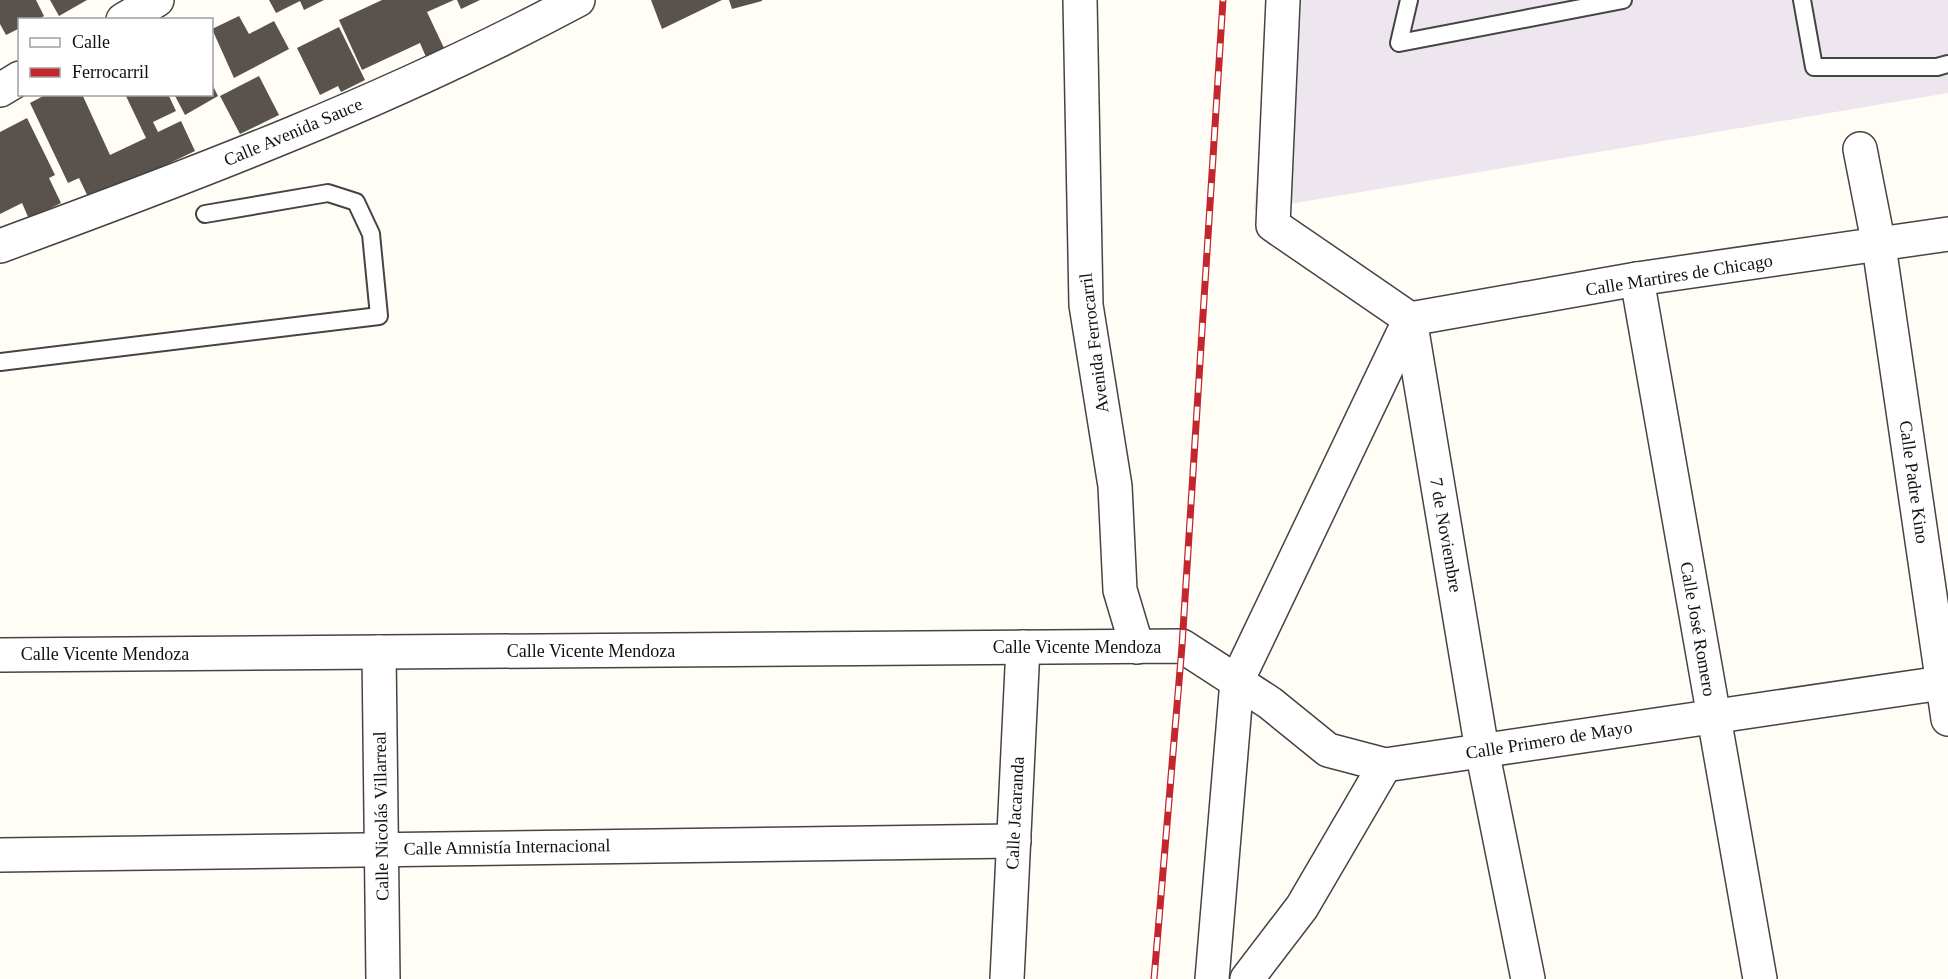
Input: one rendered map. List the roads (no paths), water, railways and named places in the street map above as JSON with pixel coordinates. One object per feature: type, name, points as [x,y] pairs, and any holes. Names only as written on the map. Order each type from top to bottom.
[{"type":"street","points":[[126,18],[157,0]]},
{"type":"street","name":"Calle Avenida Sauce","points":[[0,246],[306,128],[517,33],[578,0]]},
{"type":"street","name":"Avenida Ferrocarril","points":[[1080,0],[1086,305],[1114,486],[1120,590],[1137,647]]},
{"type":"street","points":[[1212,979],[1237,681],[1410,319],[1273,225],[1283,0]]},
{"type":"street","points":[[0,90],[18,79]]},
{"type":"street","name":"Calle Padre Kino","points":[[1860,149],[1879,246],[1946,682],[1948,718]]},
{"type":"street","name":"Calle Martires de Chicago","points":[[1410,319],[1637,279],[1879,246],[1948,234]]},
{"type":"street","name":"Calle José Romero","points":[[1637,279],[1760,979]]},
{"type":"street","name":"7 de Noviembre","points":[[1410,319],[1482,750],[1528,979]]},
{"type":"street","name":"Calle Vicente Mendoza","points":[[0,655],[1182,646]]},
{"type":"street","name":"Calle Primero de Mayo","points":[[1182,646],[1270,703],[1328,750],[1385,765],[1946,682]]},
{"type":"street","name":"Calle Jacaranda","points":[[1007,979],[1023,647]]},
{"type":"street","name":"Calle Nicolás Villarreal","points":[[379,652],[383,979]]},
{"type":"street","points":[[1247,979],[1302,907],[1385,765]]},
{"type":"street","name":"Calle Amnistía Internacional","points":[[0,855],[1014,841]]},
{"type":"lane","points":[[1409,0],[1399,43],[1623,0]]},
{"type":"lane","points":[[1802,0],[1814,67],[1937,67],[1948,64]]},
{"type":"lane","points":[[0,362],[379,315],[370,234],[356,202],[328,193],[205,214]]},
{"type":"railway","points":[[1154,979],[1182,646],[1223,0]]}]
